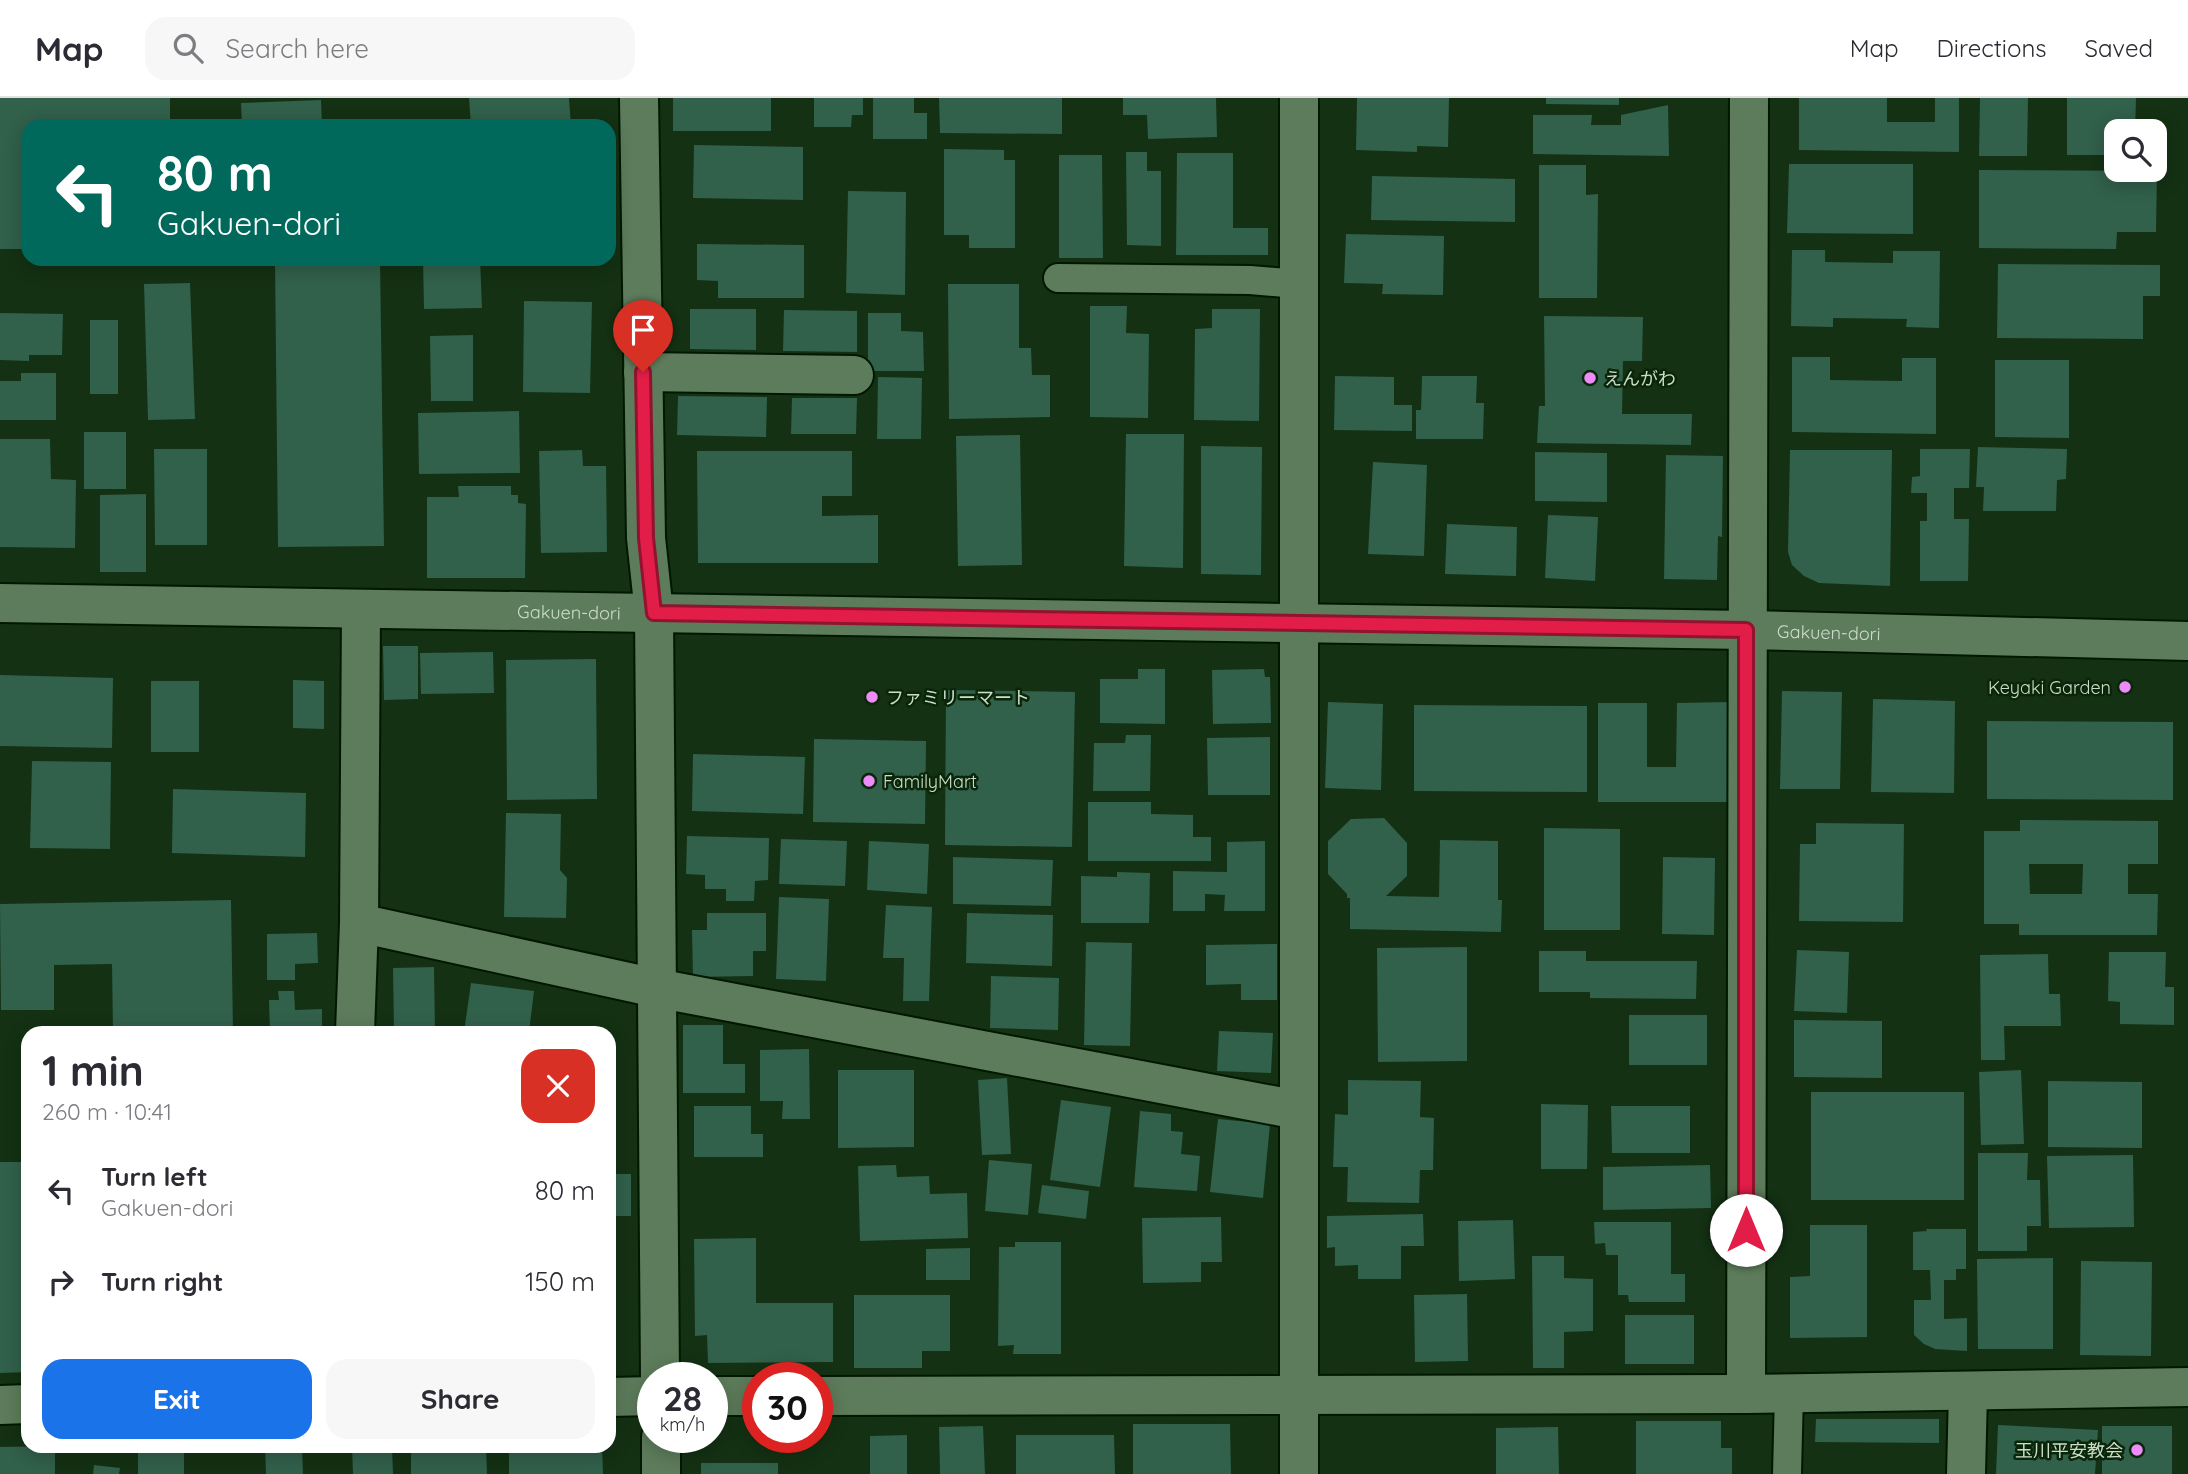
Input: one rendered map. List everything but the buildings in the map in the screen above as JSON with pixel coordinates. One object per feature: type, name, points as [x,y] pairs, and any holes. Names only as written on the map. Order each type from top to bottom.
[{"type":"street","points":[[639,98],[646,538],[654,613],[660,1362]]},
{"type":"street","points":[[1299,98],[1299,1474]]},
{"type":"street","points":[[1746,1394],[1749,98]]},
{"type":"street","points":[[643,372],[854,375]]},
{"type":"street","name":"Gakuen-dori","points":[[0,603],[1746,630],[2188,641]]},
{"type":"street","points":[[355,1026],[359,923],[361,610]]},
{"type":"street","points":[[359,923],[656,988],[1298,1110]]},
{"type":"street","points":[[833,1396],[1746,1394],[2188,1387]]},
{"type":"street","points":[[1966,1474],[1968,1392]]},
{"type":"street","points":[[616,1397],[637,1396]]},
{"type":"street","points":[[0,1405],[21,1404]]},
{"type":"street","points":[[661,1453],[661,1474]]},
{"type":"lane","points":[[1058,278],[1298,284]]},
{"type":"lane","points":[[1787,1474],[1788,1393]]},
{"type":"place","name":"えんがわ","points":[[1590,378]]},
{"type":"place","name":"Keyaki Garden","points":[[2125,687]]},
{"type":"place","name":"ファミリーマート","points":[[872,697]]},
{"type":"place","name":"FamilyMart","points":[[869,781]]},
{"type":"place","name":"玉川平安教会","points":[[2137,1450]]},
{"type":"route","points":[[643,372],[646,538],[654,613],[1746,630],[1746,1230]]}]
